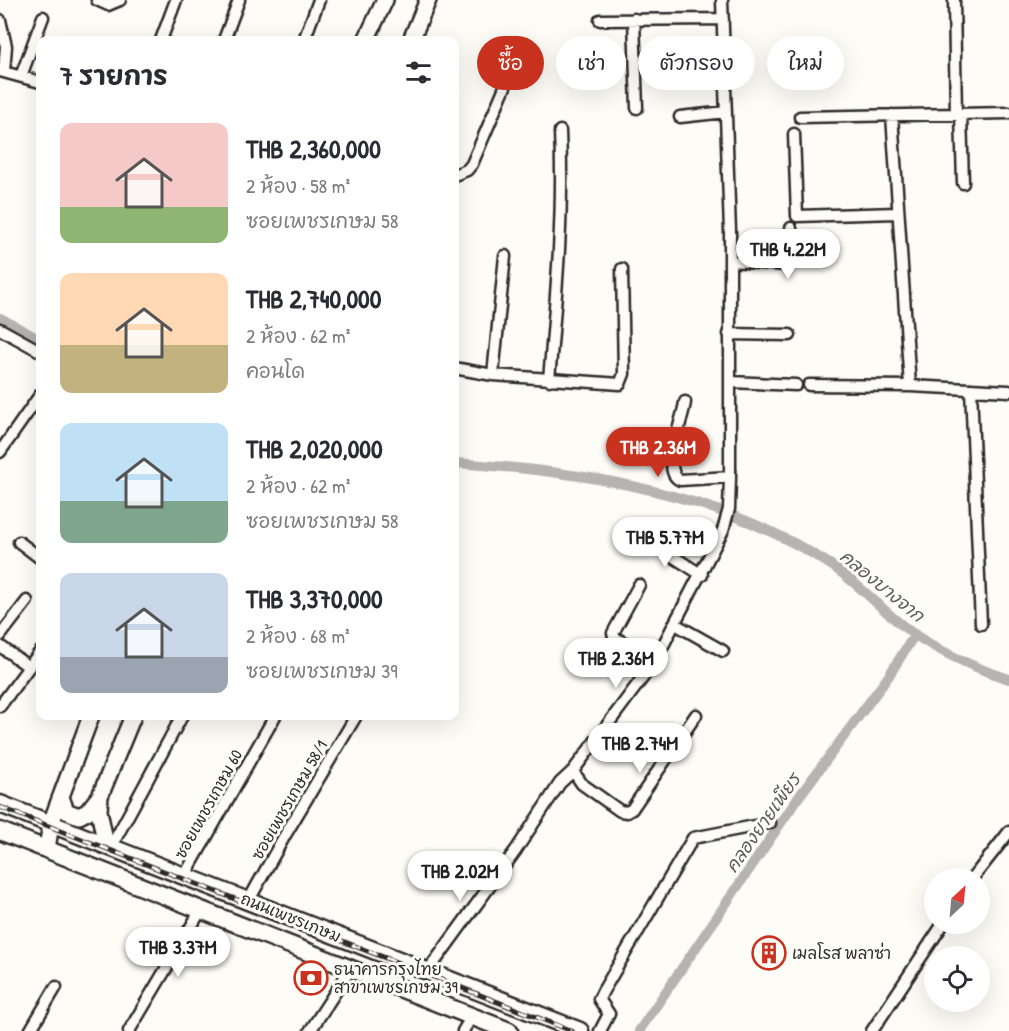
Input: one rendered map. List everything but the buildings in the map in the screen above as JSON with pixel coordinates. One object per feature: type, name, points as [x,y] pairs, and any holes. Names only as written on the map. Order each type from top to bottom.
[{"type":"main road","points":[[368,36],[385,0]]},
{"type":"main road","points":[[413,36],[428,0]]},
{"type":"main road","points":[[47,849],[51,823],[90,720]]},
{"type":"main road","points":[[61,797],[66,811],[79,816],[87,812],[100,796],[131,720]]},
{"type":"main road","points":[[100,796],[99,812],[109,846]]},
{"type":"main road","name":"ถนนเพชรเกษม","points":[[0,804],[580,1031]]},
{"type":"main road","name":"ถนนเพชรเกษม","points":[[0,831],[509,1031]]},
{"type":"main road","points":[[354,970],[366,969],[369,963],[363,945]]},
{"type":"main road","points":[[375,977],[374,965],[385,954]]},
{"type":"street","points":[[97,0],[108,5],[120,0]]},
{"type":"street","points":[[162,36],[176,0]]},
{"type":"street","points":[[226,36],[239,0]]},
{"type":"street","points":[[306,36],[319,0]]},
{"type":"street","points":[[428,971],[516,850],[560,783],[573,771],[655,662],[702,575],[723,530],[729,509],[730,477],[730,261],[722,0]]},
{"type":"street","points":[[954,0],[963,183]]},
{"type":"street","points":[[21,76],[43,17]]},
{"type":"street","points":[[600,20],[723,19]]},
{"type":"street","points":[[0,20],[6,46],[2,72],[36,81]]},
{"type":"street","points":[[634,20],[637,108]]},
{"type":"street","points":[[459,174],[467,170],[471,164],[503,90]]},
{"type":"street","points":[[680,117],[726,112]]},
{"type":"street","points":[[800,117],[1009,113]]},
{"type":"street","points":[[892,115],[910,386]]},
{"type":"street","points":[[549,380],[559,264],[562,180],[560,131]]},
{"type":"street","points":[[795,134],[797,216],[897,213]]},
{"type":"street","points":[[730,261],[789,265],[791,228]]},
{"type":"street","points":[[493,375],[505,256]]},
{"type":"street","points":[[459,369],[493,375],[615,386],[624,381],[622,269]]},
{"type":"street","points":[[0,328],[36,349]]},
{"type":"street","points":[[729,334],[790,335]]},
{"type":"street","points":[[730,382],[796,385]]},
{"type":"street","points":[[809,386],[910,386],[1009,391]]},
{"type":"street","points":[[971,389],[981,624]]},
{"type":"street","points":[[0,452],[36,401]]},
{"type":"street","points":[[685,402],[672,456],[671,472],[674,477],[680,480],[730,477]]},
{"type":"street","points":[[644,538],[702,575]]},
{"type":"street","points":[[19,542],[36,555]]},
{"type":"street","points":[[639,585],[613,633],[614,637],[655,662]]},
{"type":"street","points":[[0,636],[27,601]]},
{"type":"street","points":[[675,624],[723,651]]},
{"type":"street","points":[[0,646],[29,667]]},
{"type":"street","points":[[0,706],[36,657]]},
{"type":"street","points":[[573,771],[582,784],[620,811],[627,812],[657,774],[696,715]]},
{"type":"street","points":[[109,846],[180,720]]},
{"type":"street","name":"ซอยเพชรเกษม 60","points":[[185,875],[273,720]]},
{"type":"street","name":"ซอยเพชรเกษม 58/1","points":[[249,900],[354,720]]},
{"type":"street","points":[[600,1031],[609,1014],[599,999],[693,838],[770,823]]},
{"type":"street","points":[[981,868],[1009,832]]},
{"type":"street","points":[[129,1031],[201,910]]},
{"type":"street","points":[[872,1031],[936,934]]},
{"type":"street","points":[[310,1031],[354,970]]},
{"type":"street","points":[[30,1031],[56,987]]},
{"type":"street","points":[[463,1031],[472,1016]]},
{"type":"waterway","name":"คลองบางจาก","points":[[0,318],[36,338]]},
{"type":"waterway","name":"คลองบางจาก","points":[[459,463],[552,472],[601,480],[698,503],[744,520],[789,540],[831,565],[853,581],[904,627],[926,642],[973,665],[1009,679]]},
{"type":"waterway","name":"คลองยายเพียร","points":[[639,1031],[798,798],[888,677],[915,634]]},
{"type":"railway","points":[[0,807],[572,1031]]},
{"type":"place","name":"เมลโรส พลาซ่า","points":[[769,953]]},
{"type":"place","name":"ธนาคารกรุงไทย สาขาเพชรเกษม 39","points":[[311,978]]}]
